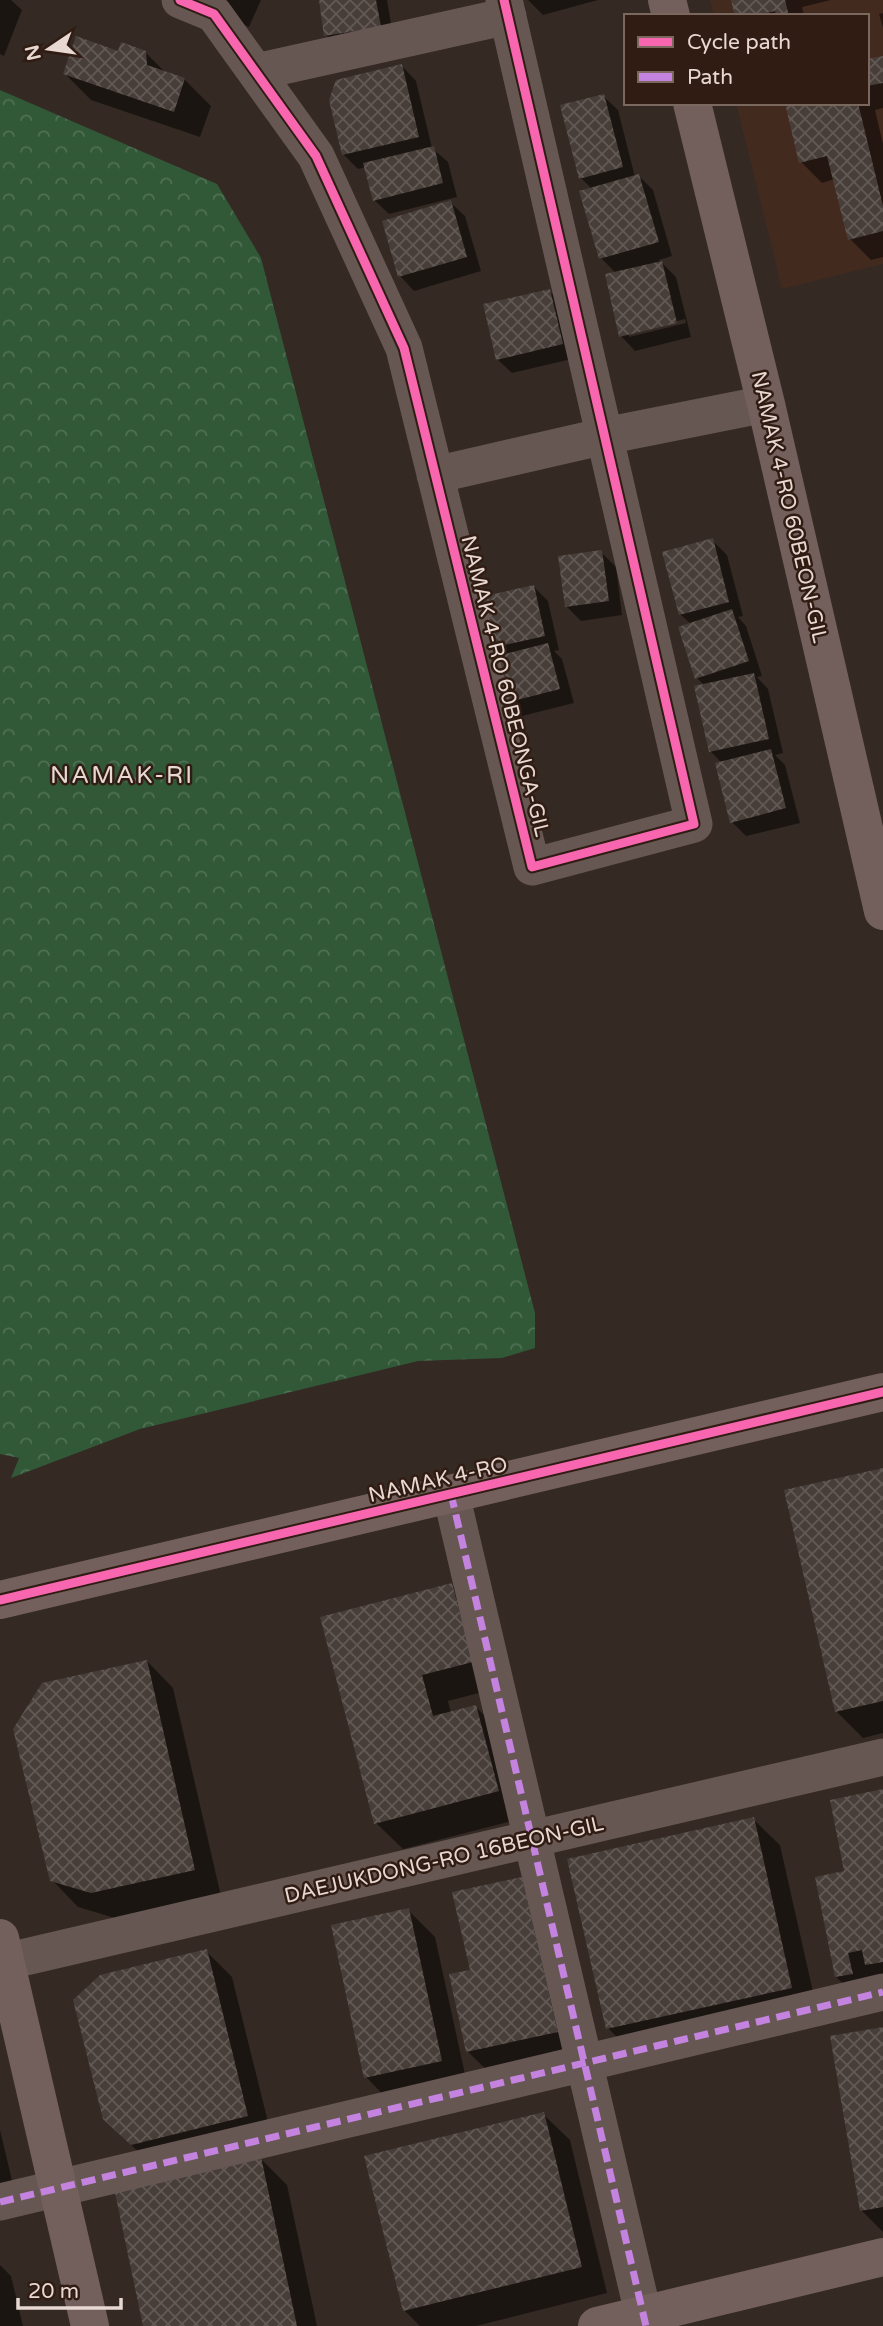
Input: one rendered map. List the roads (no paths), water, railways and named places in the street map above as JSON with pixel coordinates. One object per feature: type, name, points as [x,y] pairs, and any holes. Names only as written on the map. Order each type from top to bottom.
[{"type":"street","name":"NAMAK 4-RO 60BEONGA-GIL","points":[[180,0],[214,14],[316,156],[404,348],[532,867],[694,824],[506,8]]},
{"type":"street","points":[[256,72],[506,8]]},
{"type":"street","name":"NAMAK 4-RO 60BEON-GIL","points":[[692,105],[883,911]]},
{"type":"street","points":[[435,475],[605,436],[765,404]]},
{"type":"street","name":"NAMAK 4-RO","points":[[0,1600],[883,1392]]},
{"type":"street","points":[[451,1494],[645,2320]]},
{"type":"street","name":"DAEJUKDONG-RO 16BEON-GIL","points":[[2,1955],[532,1839],[883,1757]]},
{"type":"street","points":[[2,1955],[90,2326]]},
{"type":"street","points":[[0,2202],[883,1992]]},
{"type":"street","points":[[597,2326],[645,2320],[883,2257]]},
{"type":"district","name":"NAMAK-RI","points":[[122,775]]}]
